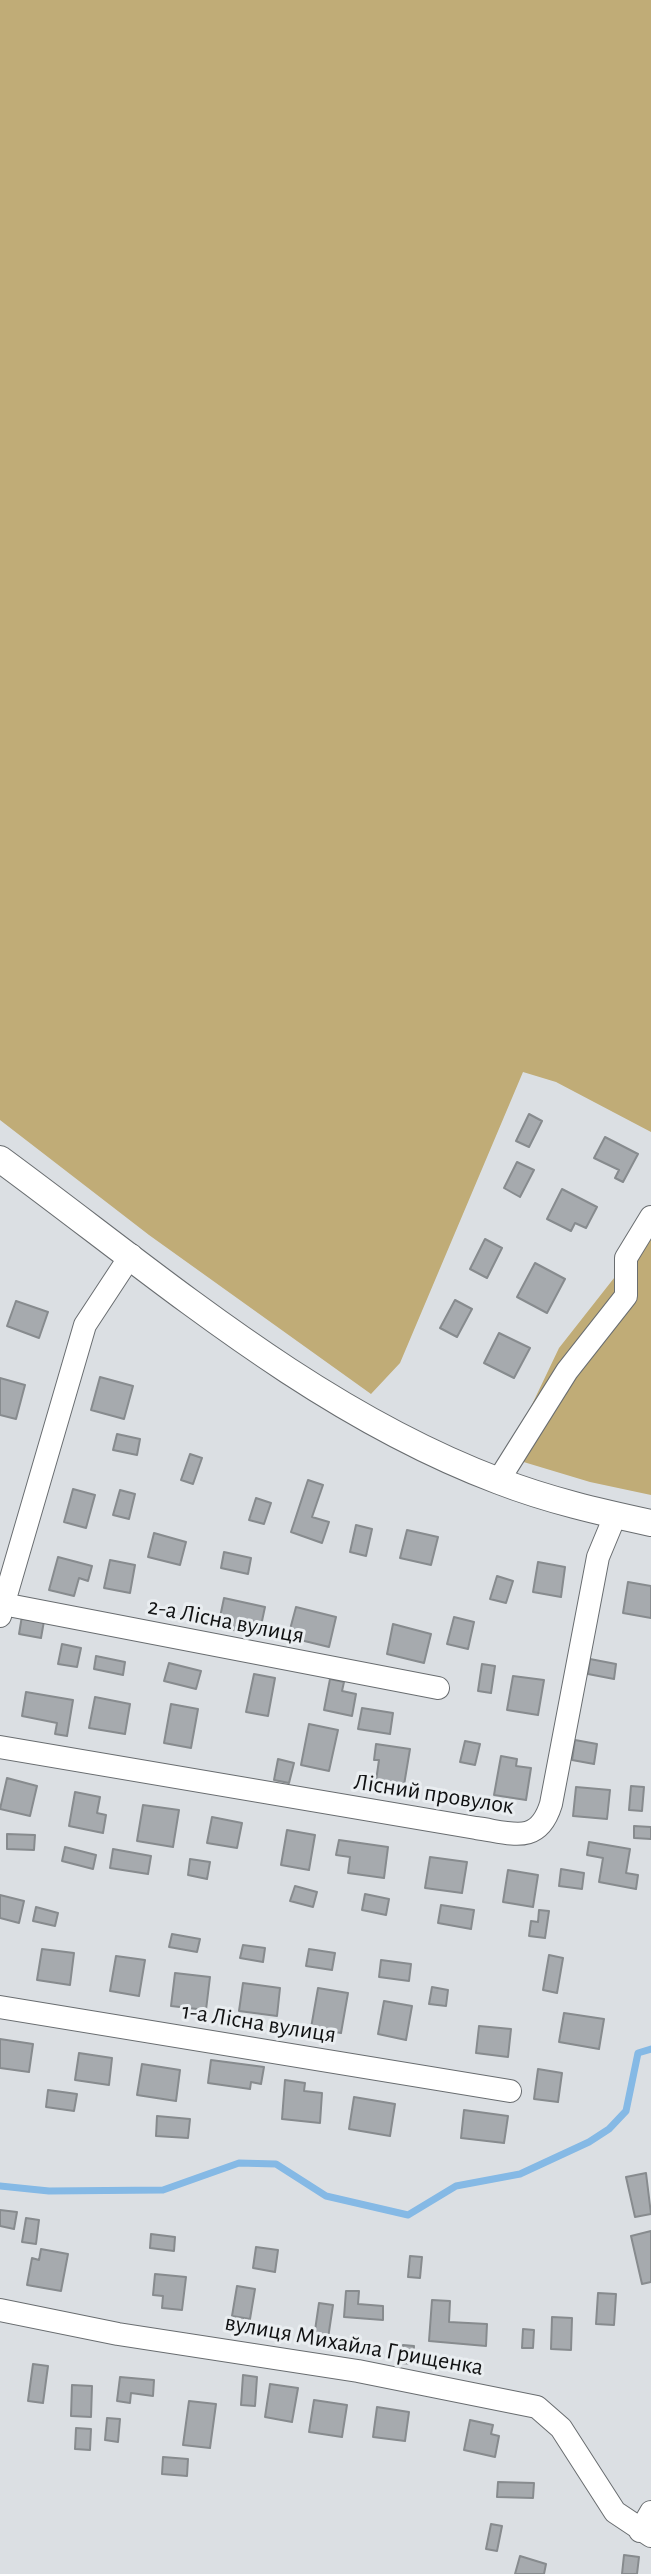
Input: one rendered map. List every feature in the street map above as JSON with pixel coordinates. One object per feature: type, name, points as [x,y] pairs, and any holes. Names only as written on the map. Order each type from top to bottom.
[{"type":"street","points":[[0,1159],[256,1348],[411,1442],[498,1481],[615,1516],[651,1523]]},
{"type":"street","points":[[498,1481],[567,1371],[626,1296],[626,1258],[651,1217]]},
{"type":"street","name":"2-а Лісна вулиця","points":[[131,1255],[85,1325],[2,1610],[438,1688]]},
{"type":"street","name":"Лісний провулок","points":[[0,1747],[476,1828],[533,1833],[543,1826],[551,1804],[598,1557],[615,1516]]},
{"type":"street","name":"1-а Лісна вулиця","points":[[0,2007],[510,2091]]},
{"type":"street","name":"вулиця Михайла Грищенка","points":[[0,2310],[118,2334],[342,2368],[537,2407],[561,2428],[608,2504],[647,2526]]},
{"type":"shaded area","points":[[0,0],[651,0],[651,1132],[556,1082],[523,1072],[400,1363],[371,1394],[149,1235],[0,1120]]},
{"type":"shaded area","points":[[651,1231],[651,1495],[590,1482],[507,1457],[559,1348]]},
{"type":"building","points":[[529,1114],[542,1121],[529,1147],[516,1141]]},
{"type":"building","points":[[605,1137],[638,1154],[623,1182],[615,1178],[619,1170],[594,1158]]},
{"type":"building","points":[[517,1162],[534,1170],[520,1197],[504,1188]]},
{"type":"building","points":[[562,1189],[597,1207],[586,1228],[575,1223],[571,1231],[547,1219]]},
{"type":"building","points":[[485,1239],[502,1248],[487,1278],[470,1269]]},
{"type":"building","points":[[535,1263],[565,1279],[547,1313],[517,1297]]},
{"type":"building","points":[[455,1300],[472,1309],[457,1337],[440,1328]]},
{"type":"building","points":[[16,1301],[48,1312],[39,1338],[7,1326]]},
{"type":"building","points":[[499,1333],[530,1348],[514,1378],[484,1363]]},
{"type":"building","points":[[100,1377],[133,1386],[124,1419],[91,1410]]},
{"type":"building","points":[[0,1378],[25,1385],[16,1419],[0,1415]]},
{"type":"building","points":[[117,1434],[140,1439],[137,1455],[113,1450]]},
{"type":"building","points":[[190,1454],[202,1458],[193,1484],[181,1480]]},
{"type":"building","points":[[308,1480],[323,1485],[312,1517],[329,1522],[322,1543],[291,1532]]},
{"type":"building","points":[[73,1489],[95,1495],[86,1528],[64,1522]]},
{"type":"building","points":[[120,1490],[135,1494],[129,1519],[113,1515]]},
{"type":"building","points":[[256,1498],[271,1503],[264,1524],[249,1520]]},
{"type":"building","points":[[356,1525],[372,1529],[366,1556],[350,1552]]},
{"type":"building","points":[[407,1530],[438,1537],[431,1565],[400,1558]]},
{"type":"building","points":[[154,1533],[186,1542],[180,1565],[148,1557]]},
{"type":"building","points":[[224,1552],[251,1558],[248,1574],[221,1568]]},
{"type":"building","points":[[58,1557],[92,1566],[88,1581],[79,1578],[74,1596],[49,1590]]},
{"type":"building","points":[[110,1560],[135,1565],[130,1593],[104,1588]]},
{"type":"building","points":[[538,1562],[565,1567],[561,1597],[533,1592]]},
{"type":"building","points":[[497,1576],[513,1581],[506,1603],[490,1599]]},
{"type":"building","points":[[628,1582],[651,1586],[651,1618],[623,1613]]},
{"type":"building","points":[[224,1598],[265,1607],[259,1635],[218,1627]]},
{"type":"building","points":[[296,1607],[336,1617],[329,1647],[288,1637]]},
{"type":"building","points":[[22,1616],[44,1621],[41,1638],[19,1634]]},
{"type":"building","points":[[454,1617],[474,1622],[468,1649],[447,1644]]},
{"type":"building","points":[[393,1624],[431,1634],[424,1663],[387,1654]]},
{"type":"building","points":[[62,1644],[81,1648],[77,1667],[58,1664]]},
{"type":"building","points":[[96,1656],[125,1662],[123,1675],[94,1669]]},
{"type":"building","points":[[590,1659],[616,1664],[614,1679],[588,1674]]},
{"type":"building","points":[[169,1663],[201,1671],[196,1689],[164,1681]]},
{"type":"building","points":[[482,1664],[495,1666],[491,1693],[478,1691]]},
{"type":"building","points":[[254,1674],[275,1678],[268,1716],[246,1712]]},
{"type":"building","points":[[513,1676],[544,1680],[538,1715],[507,1710]]},
{"type":"building","points":[[330,1679],[344,1682],[342,1691],[356,1694],[352,1716],[324,1710]]},
{"type":"building","points":[[26,1692],[73,1700],[67,1736],[55,1734],[57,1723],[22,1716]]},
{"type":"building","points":[[95,1697],[130,1704],[125,1734],[89,1728]]},
{"type":"building","points":[[171,1704],[198,1709],[191,1748],[164,1743]]},
{"type":"building","points":[[362,1708],[393,1713],[390,1734],[358,1729]]},
{"type":"building","points":[[309,1724],[338,1730],[329,1771],[301,1765]]},
{"type":"building","points":[[575,1740],[597,1744],[594,1764],[572,1760]]},
{"type":"building","points":[[465,1741],[480,1744],[475,1765],[460,1762]]},
{"type":"building","points":[[376,1744],[410,1749],[404,1785],[376,1781],[379,1760],[374,1760]]},
{"type":"building","points":[[501,1756],[517,1759],[516,1766],[531,1768],[526,1800],[494,1795]]},
{"type":"building","points":[[278,1759],[294,1763],[289,1783],[274,1780]]},
{"type":"building","points":[[7,1778],[37,1786],[30,1816],[0,1809]]},
{"type":"building","points":[[631,1786],[644,1787],[642,1811],[629,1810]]},
{"type":"building","points":[[576,1787],[610,1790],[607,1819],[573,1816]]},
{"type":"building","points":[[75,1792],[100,1797],[97,1813],[106,1815],[103,1833],[69,1826]]},
{"type":"building","points":[[143,1805],[179,1810],[173,1847],[137,1841]]},
{"type":"building","points":[[212,1817],[242,1823],[237,1848],[207,1843]]},
{"type":"building","points":[[634,1826],[651,1827],[651,1839],[634,1838]]},
{"type":"building","points":[[287,1830],[315,1835],[309,1870],[281,1865]]},
{"type":"building","points":[[7,1834],[35,1835],[34,1850],[7,1849]]},
{"type":"building","points":[[339,1840],[388,1847],[384,1878],[348,1873],[350,1857],[336,1855]]},
{"type":"building","points":[[589,1842],[630,1849],[626,1873],[638,1875],[636,1889],[599,1882],[603,1858],[587,1855]]},
{"type":"building","points":[[65,1847],[96,1855],[93,1869],[62,1861]]},
{"type":"building","points":[[113,1849],[151,1856],[148,1874],[110,1868]]},
{"type":"building","points":[[430,1857],[467,1862],[462,1893],[425,1888]]},
{"type":"building","points":[[190,1859],[210,1862],[207,1879],[188,1875]]},
{"type":"building","points":[[561,1869],[584,1873],[582,1889],[559,1886]]},
{"type":"building","points":[[508,1870],[538,1875],[533,1907],[503,1902]]},
{"type":"building","points":[[295,1886],[317,1892],[313,1907],[290,1901]]},
{"type":"building","points":[[365,1894],[389,1899],[386,1915],[362,1910]]},
{"type":"building","points":[[0,1895],[24,1901],[19,1923],[0,1918]]},
{"type":"building","points":[[441,1905],[474,1910],[471,1929],[438,1923]]},
{"type":"building","points":[[36,1907],[58,1913],[55,1926],[33,1921]]},
{"type":"building","points":[[539,1910],[549,1911],[545,1938],[529,1936],[531,1921],[538,1922]]},
{"type":"building","points":[[172,1934],[200,1939],[197,1952],[169,1947]]},
{"type":"building","points":[[243,1945],[265,1948],[263,1962],[240,1958]]},
{"type":"building","points":[[42,1949],[74,1953],[70,1985],[37,1980]]},
{"type":"building","points":[[309,1949],[335,1953],[332,1970],[306,1966]]},
{"type":"building","points":[[549,1955],[563,1958],[557,1993],[543,1990]]},
{"type":"building","points":[[116,1956],[145,1960],[139,1996],[110,1991]]},
{"type":"building","points":[[381,1960],[411,1964],[409,1981],[379,1977]]},
{"type":"building","points":[[175,1973],[210,1977],[206,2010],[171,2006]]},
{"type":"building","points":[[243,1983],[280,1988],[277,2016],[239,2011]]},
{"type":"building","points":[[432,1987],[448,1990],[446,2006],[429,2004]]},
{"type":"building","points":[[318,1988],[348,1993],[341,2033],[311,2028]]},
{"type":"building","points":[[384,2001],[412,2006],[406,2040],[378,2034]]},
{"type":"building","points":[[564,2013],[604,2019],[599,2049],[559,2042]]},
{"type":"building","points":[[479,2026],[511,2029],[508,2057],[476,2053]]},
{"type":"building","points":[[0,2039],[33,2044],[29,2072],[0,2068]]},
{"type":"building","points":[[79,2053],[112,2058],[109,2085],[75,2080]]},
{"type":"building","points":[[211,2060],[264,2067],[261,2084],[251,2082],[250,2089],[208,2083]]},
{"type":"building","points":[[142,2064],[180,2070],[176,2101],[137,2095]]},
{"type":"building","points":[[538,2069],[562,2073],[558,2102],[534,2099]]},
{"type":"building","points":[[285,2080],[305,2083],[304,2091],[322,2093],[320,2123],[282,2119]]},
{"type":"building","points":[[48,2090],[77,2094],[74,2111],[46,2107]]},
{"type":"building","points":[[354,2097],[395,2104],[390,2136],[349,2129]]},
{"type":"building","points":[[464,2110],[508,2116],[504,2143],[461,2138]]},
{"type":"building","points":[[157,2116],[190,2119],[188,2138],[156,2136]]},
{"type":"building","points":[[646,2173],[651,2214],[635,2217],[626,2177]]},
{"type":"building","points":[[0,2210],[17,2212],[14,2229],[0,2226]]},
{"type":"building","points":[[26,2218],[39,2220],[36,2244],[22,2242]]},
{"type":"building","points":[[651,2231],[651,2282],[642,2284],[631,2236]]},
{"type":"building","points":[[151,2234],[175,2237],[174,2251],[150,2248]]},
{"type":"building","points":[[256,2247],[278,2250],[275,2272],[253,2268]]},
{"type":"building","points":[[41,2249],[68,2254],[61,2291],[27,2285],[32,2258],[39,2260]]},
{"type":"building","points":[[410,2256],[422,2257],[420,2278],[408,2277]]},
{"type":"building","points":[[155,2274],[186,2277],[182,2310],[162,2308],[163,2296],[153,2295]]},
{"type":"building","points":[[237,2286],[255,2289],[250,2319],[232,2316]]},
{"type":"building","points":[[346,2291],[359,2291],[358,2304],[383,2306],[383,2320],[344,2317]]},
{"type":"building","points":[[598,2293],[616,2294],[614,2325],[596,2324]]},
{"type":"building","points":[[432,2300],[450,2301],[449,2322],[487,2324],[486,2346],[429,2341]]},
{"type":"building","points":[[319,2303],[333,2305],[327,2345],[313,2344]]},
{"type":"building","points":[[552,2317],[572,2318],[571,2350],[551,2349]]},
{"type":"building","points":[[523,2329],[534,2330],[533,2348],[522,2348]]},
{"type":"building","points":[[403,2345],[414,2346],[413,2364],[402,2363]]},
{"type":"building","points":[[33,2364],[48,2366],[43,2403],[28,2401]]},
{"type":"building","points":[[243,2375],[257,2377],[255,2406],[241,2405]]},
{"type":"building","points":[[120,2377],[154,2380],[153,2396],[131,2393],[130,2403],[117,2401]]},
{"type":"building","points":[[270,2384],[298,2388],[292,2422],[265,2417]]},
{"type":"building","points":[[72,2385],[92,2386],[91,2417],[71,2416]]},
{"type":"building","points":[[314,2400],[347,2405],[342,2437],[309,2432]]},
{"type":"building","points":[[189,2401],[216,2404],[210,2448],[183,2445]]},
{"type":"building","points":[[377,2407],[409,2412],[405,2441],[373,2437]]},
{"type":"building","points":[[107,2418],[120,2419],[118,2442],[105,2440]]},
{"type":"building","points":[[470,2420],[493,2425],[491,2434],[499,2436],[495,2457],[464,2450]]},
{"type":"building","points":[[76,2428],[91,2429],[90,2450],[75,2449]]},
{"type":"building","points":[[163,2457],[188,2459],[187,2476],[162,2474]]},
{"type":"building","points":[[498,2482],[534,2483],[533,2498],[497,2497]]},
{"type":"building","points":[[491,2524],[502,2526],[497,2551],[486,2549]]},
{"type":"building","points":[[624,2555],[639,2557],[637,2574],[622,2574]]},
{"type":"building","points":[[520,2556],[546,2564],[544,2574],[515,2574]]},
{"type":"waterway","points":[[0,2186],[49,2191],[163,2190],[239,2163],[276,2164],[326,2196],[408,2215],[456,2186],[520,2174],[589,2142],[609,2129],[626,2111],[638,2053],[651,2049]]}]
